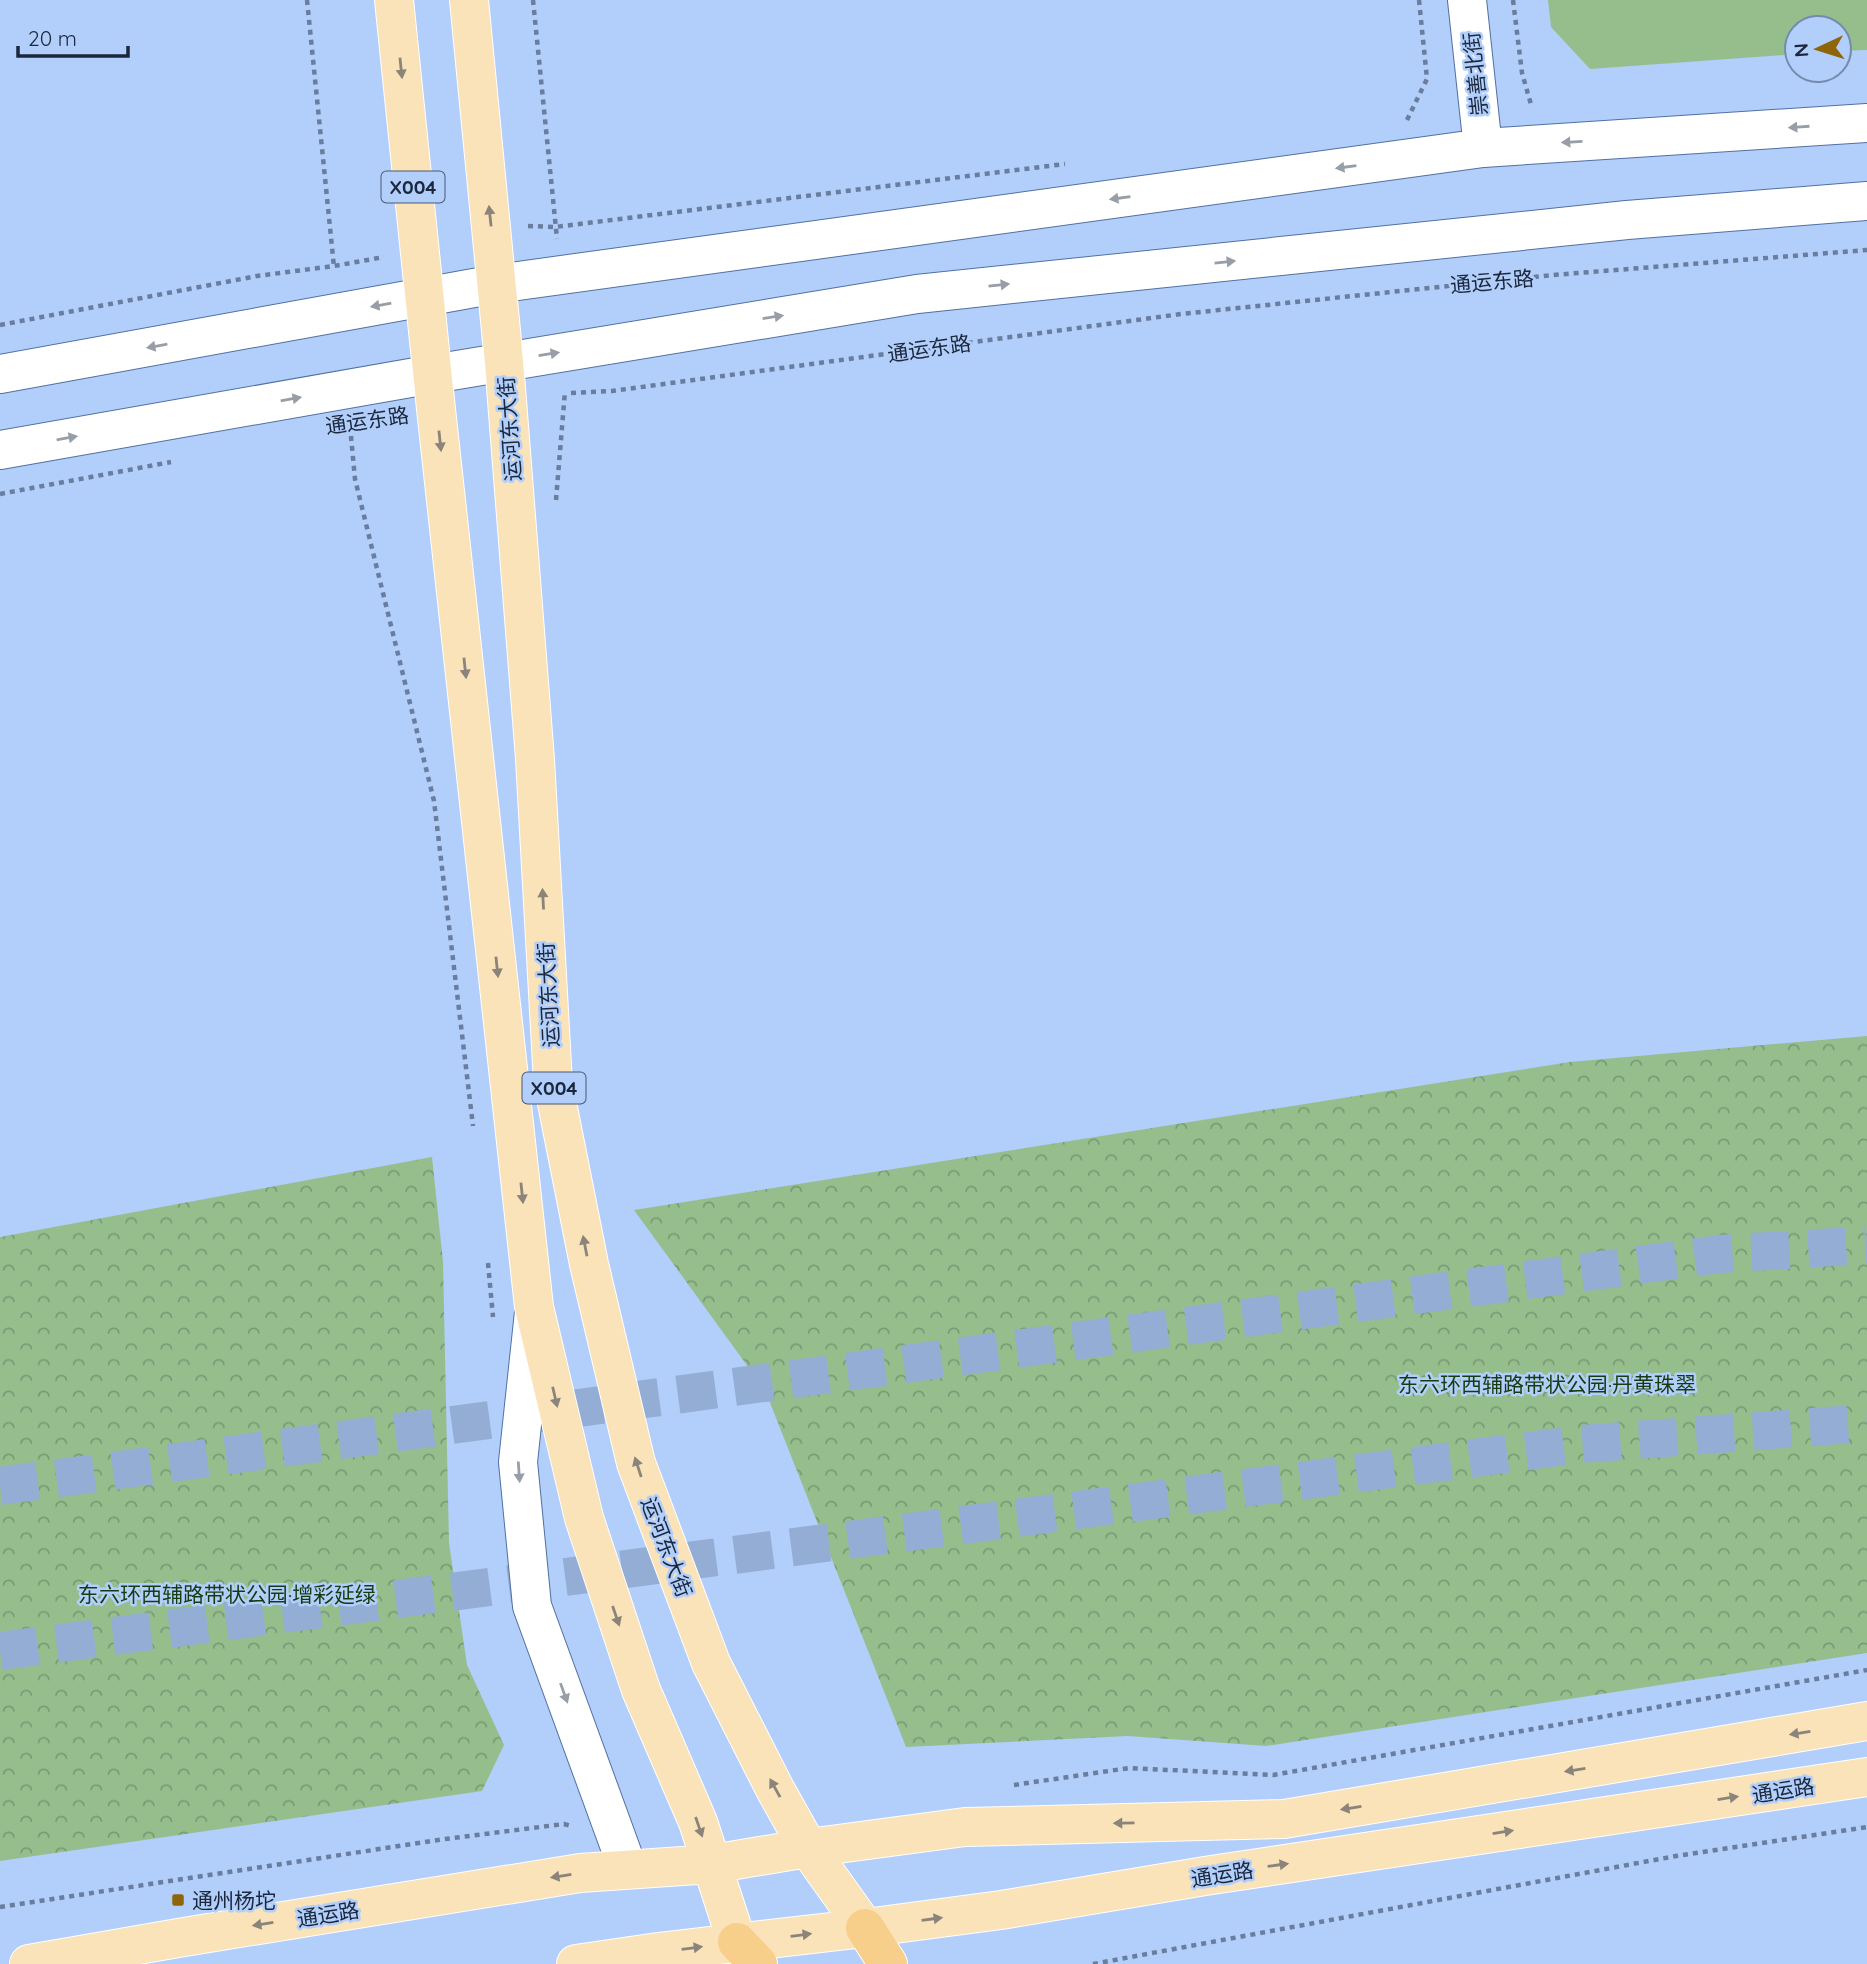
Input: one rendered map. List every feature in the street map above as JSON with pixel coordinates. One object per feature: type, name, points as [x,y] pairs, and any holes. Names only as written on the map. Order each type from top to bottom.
[{"type":"highway","points":[[865,1928],[888,1964]]},
{"type":"main road","name":"X004","points":[[394,0],[534,1307],[584,1518],[641,1690],[687,1796],[744,1957]]},
{"type":"main road","name":"运河东大街","points":[[469,0],[505,380],[535,760],[553,1083],[589,1264],[636,1463],[711,1663],[808,1848],[865,1928]]},
{"type":"main road","name":"崇善北街","points":[[1467,0],[1483,148]]},
{"type":"main road","points":[[0,374],[496,284],[1483,148],[1867,123]]},
{"type":"main road","name":"通运东路","points":[[0,450],[433,373],[505,380],[917,294],[1627,220],[1867,201]]},
{"type":"main road","points":[[534,1307],[517,1462],[532,1606],[628,1869]]},
{"type":"main road","points":[[712,1864],[965,1827],[1284,1819],[1867,1721]]},
{"type":"main road","name":"通运路","points":[[576,1964],[744,1957],[865,1928],[1001,1910],[1205,1876],[1867,1777]]},
{"type":"main road","name":"通运路","points":[[29,1964],[580,1873],[712,1864]]},
{"type":"path","points":[[307,0],[338,312]]},
{"type":"path","points":[[1405,124],[1427,79],[1419,0]]},
{"type":"path","name":"通运东路","points":[[505,380],[612,391],[1181,314],[1582,273],[1867,250]]},
{"type":"path","name":"通运东路","points":[[339,426],[362,423]]},
{"type":"path","points":[[349,425],[355,479],[434,801],[473,1127]]},
{"type":"path","points":[[0,494],[176,460]]},
{"type":"path","points":[[488,1262],[494,1329]]},
{"type":"path","points":[[1093,1964],[1676,1856],[1867,1827]]},
{"type":"green space","points":[[1548,0],[1867,0],[1867,50],[1853,50],[1853,14],[1783,14],[1783,55],[1590,69],[1551,27]]},
{"type":"green space","name":"东六环西辅路带状公园·丹黄珠翠","points":[[1867,1036],[1867,1653],[1266,1746],[1128,1736],[906,1747],[765,1390],[634,1210],[1570,1062]]},
{"type":"green space","name":"东六环西辅路带状公园·增彩延绿","points":[[432,1157],[443,1262],[449,1543],[467,1665],[504,1745],[482,1791],[0,1861],[0,1237]]},
{"type":"tunnel","points":[[0,1486],[1720,1254],[1867,1245]]},
{"type":"tunnel","points":[[0,1651],[1581,1444],[1867,1423]]},
{"type":"place","name":"通州杨坨","points":[[178,1900]]}]
